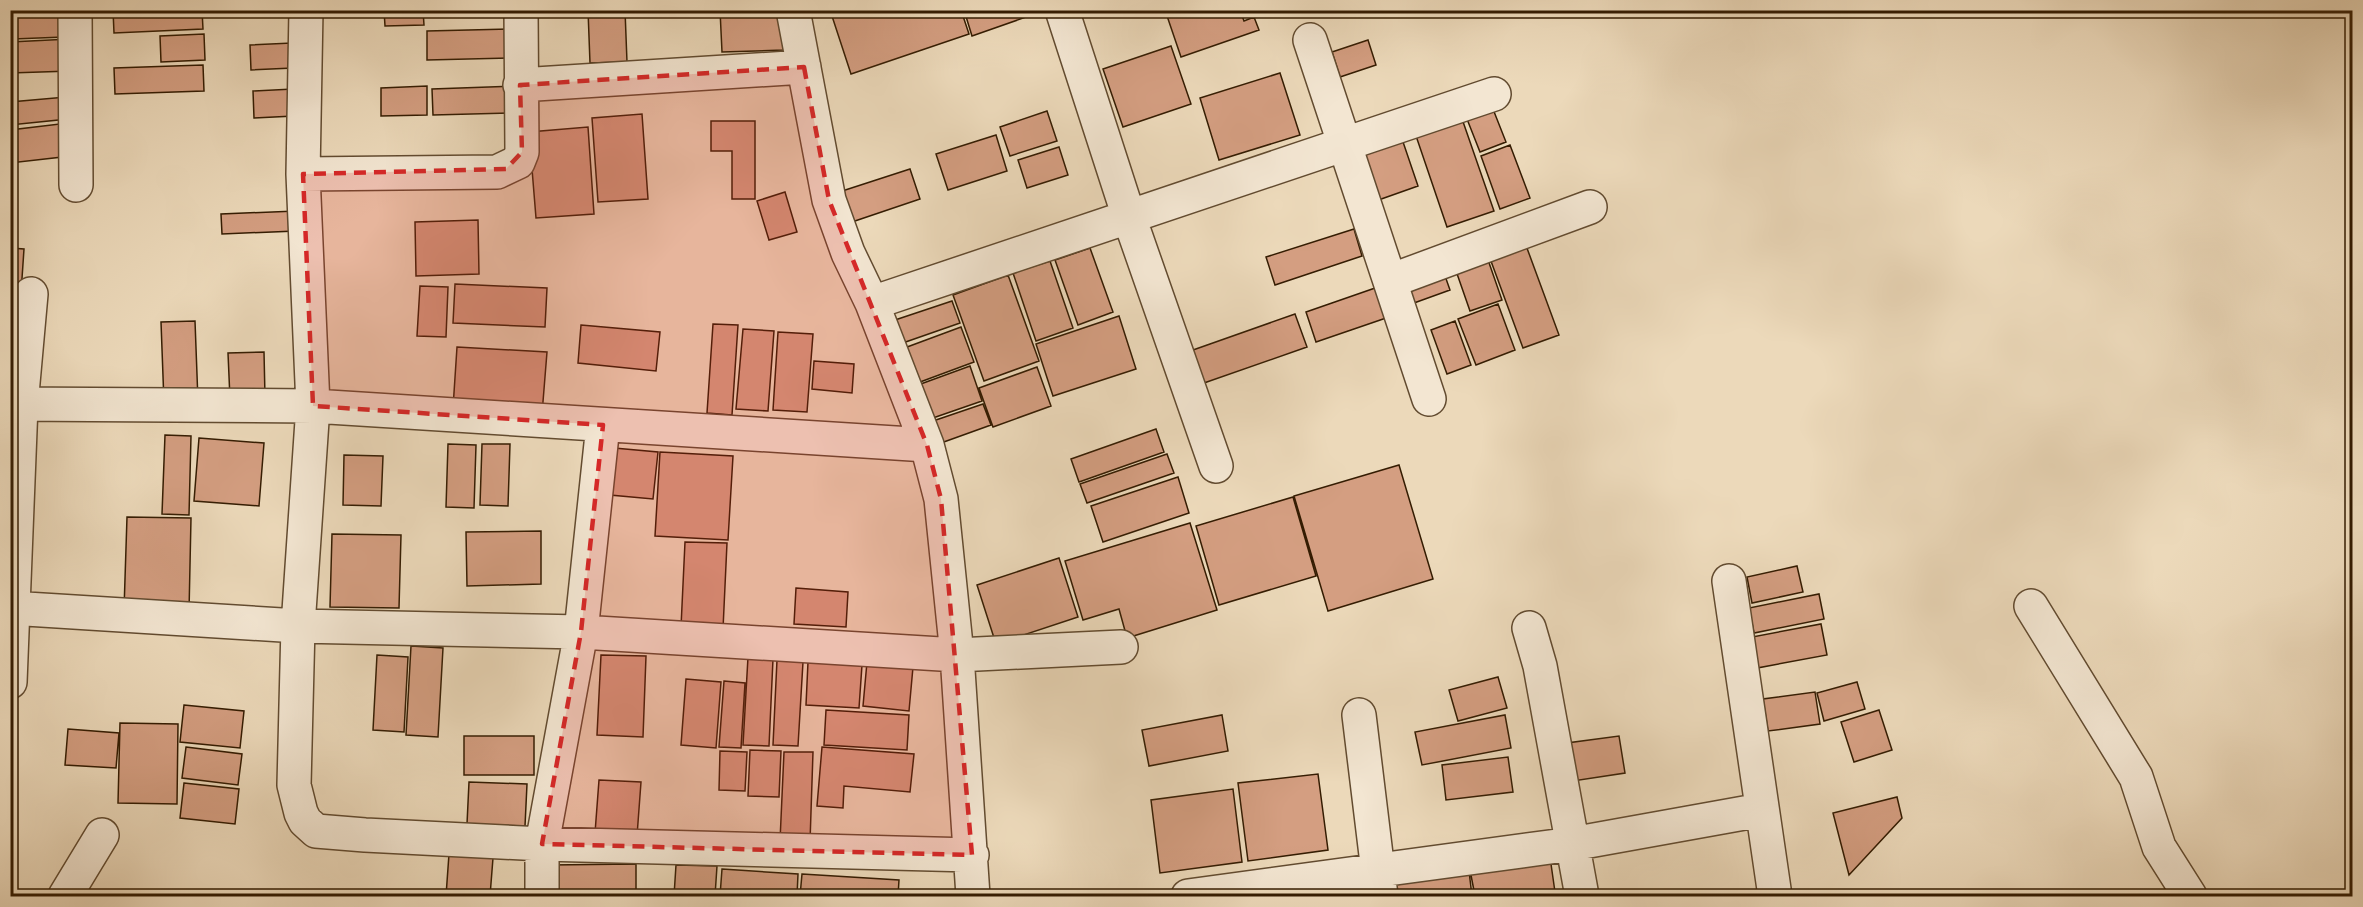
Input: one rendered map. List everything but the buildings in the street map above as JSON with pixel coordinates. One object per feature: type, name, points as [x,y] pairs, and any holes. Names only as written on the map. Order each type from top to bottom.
[{"type":"street","points":[[75,10],[76,184]]},
{"type":"street","points":[[306,10],[303,174],[314,406],[298,626],[294,785],[305,821],[316,831],[542,844],[972,855]]},
{"type":"street","points":[[303,174],[497,172],[518,162],[522,152],[521,10]]},
{"type":"street","points":[[793,10],[829,200],[848,253],[872,303],[927,445],[941,499],[957,654],[973,897]]},
{"type":"street","points":[[1062,10],[1130,217],[1216,466]]},
{"type":"street","points":[[1310,40],[1429,399]]},
{"type":"street","points":[[520,85],[804,67]]},
{"type":"street","points":[[872,303],[1345,146],[1494,94]]},
{"type":"street","points":[[1390,281],[1590,207]]},
{"type":"street","points":[[10,682],[16,405],[31,294]]},
{"type":"street","points":[[16,405],[314,406],[927,445]]},
{"type":"street","points":[[542,897],[542,844],[580,632],[603,425]]},
{"type":"street","points":[[1729,581],[1775,897]]},
{"type":"street","points":[[2031,606],[2136,777],[2159,847],[2190,897]]},
{"type":"street","points":[[11,608],[298,626],[580,632],[957,654],[1121,647]]},
{"type":"street","points":[[1529,628],[1540,666],[1582,897]]},
{"type":"street","points":[[1359,715],[1379,884]]},
{"type":"street","points":[[1188,897],[1379,884],[1572,844],[1761,810]]},
{"type":"street","points":[[65,897],[102,835]]},
{"type":"highlighted area","points":[[804,67],[829,200],[927,445],[941,499],[972,855],[542,844],[581,632],[603,425],[313,406],[303,174],[506,169],[522,152],[520,85]]}]
